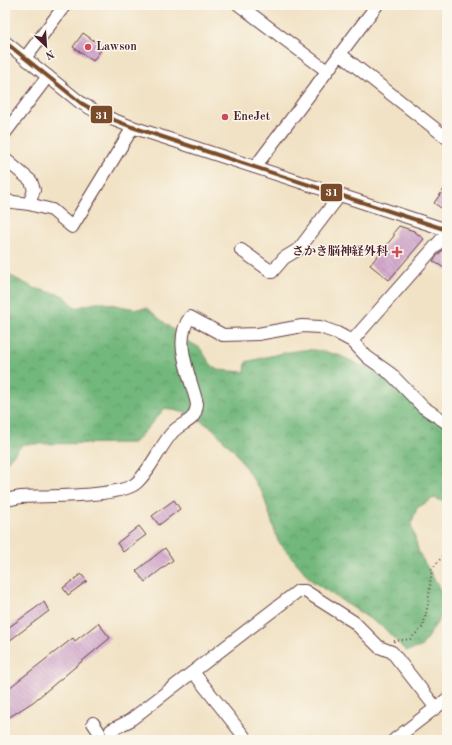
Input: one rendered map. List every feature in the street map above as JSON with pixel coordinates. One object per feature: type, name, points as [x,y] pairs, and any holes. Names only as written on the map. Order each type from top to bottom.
[{"type":"street","points":[[25,58],[65,5]]},
{"type":"street","points":[[239,5],[327,72]]},
{"type":"street","points":[[254,167],[377,5]]},
{"type":"street","points":[[5,42],[81,103],[104,116],[133,127],[447,231],[352,341]]},
{"type":"street","points":[[340,54],[447,138]]},
{"type":"street","points":[[5,133],[48,76]]},
{"type":"street","points":[[5,202],[29,204],[52,210],[72,227],[133,127]]},
{"type":"street","points":[[5,159],[31,181],[34,190],[29,204]]},
{"type":"street","points":[[241,250],[272,272],[284,258],[298,249],[340,195]]},
{"type":"street","points":[[5,500],[21,497],[118,491],[136,483],[171,434],[191,421],[196,412],[198,404],[182,344],[182,332],[190,317],[223,335],[258,334],[302,326],[327,329],[352,341],[367,357],[391,374],[423,407],[447,423]]},
{"type":"street","points":[[110,730],[129,722],[298,591],[305,591],[348,618],[379,647],[392,652],[436,708]]},
{"type":"street","points":[[193,672],[247,740]]},
{"type":"street","points":[[394,740],[447,699]]},
{"type":"street","points":[[93,723],[99,732],[99,740]]},
{"type":"path","points":[[384,650],[392,641],[410,639],[423,627],[428,604],[432,569],[447,551]]},
{"type":"green space","points":[[5,273],[34,288],[65,296],[75,308],[99,302],[136,309],[147,308],[184,339],[200,348],[209,362],[217,370],[245,372],[246,362],[299,350],[317,350],[338,355],[361,366],[376,366],[447,427],[447,502],[434,498],[417,508],[411,524],[419,553],[441,591],[442,615],[421,647],[406,651],[384,628],[312,581],[278,541],[263,494],[236,453],[212,428],[190,414],[165,408],[134,443],[23,444],[5,464]]},
{"type":"building","name":"Lawson","points":[[83,33],[103,47],[93,61],[73,47]]},
{"type":"building","points":[[447,185],[447,212],[434,203]]},
{"type":"building","name":"さかき脳神経外科","points":[[399,226],[414,231],[424,239],[389,280],[370,265],[394,236],[394,232]]},
{"type":"building","points":[[443,249],[447,251],[447,270],[433,261]]},
{"type":"building","points":[[174,500],[180,509],[159,525],[152,516]]},
{"type":"building","points":[[139,526],[146,535],[123,552],[117,543]]},
{"type":"building","points":[[165,548],[173,560],[145,582],[136,571]]},
{"type":"building","points":[[81,574],[87,581],[68,595],[63,588]]},
{"type":"building","points":[[44,602],[49,611],[5,644],[5,630]]},
{"type":"building","points":[[98,623],[110,638],[33,702],[5,720],[5,691],[73,638],[75,641]]},
{"type":"transit line","name":"31","points":[[5,42],[81,103],[104,116],[132,127],[447,230]]},
{"type":"place","name":"Lawson","points":[[88,47]]},
{"type":"place","name":"EneJet","points":[[225,117]]},
{"type":"place","name":"さかき脳神経外科","points":[[397,252]]}]
